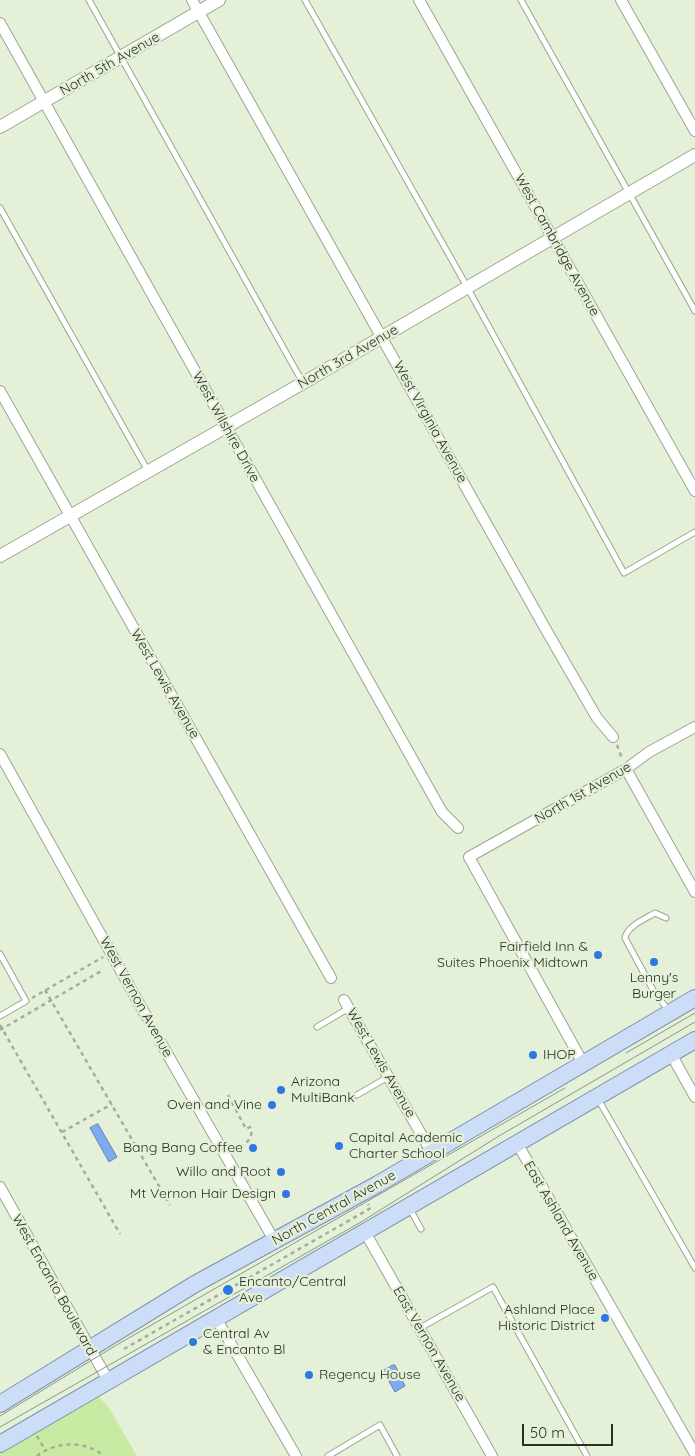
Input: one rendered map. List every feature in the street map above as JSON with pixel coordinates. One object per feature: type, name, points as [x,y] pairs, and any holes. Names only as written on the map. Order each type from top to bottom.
[{"type":"main road","name":"North Central Avenue","points":[[0,1404],[195,1284],[432,1153],[695,998]]},
{"type":"main road","points":[[0,1444],[111,1386],[216,1318],[695,1040]]},
{"type":"street","name":"West Virginia Avenue","points":[[192,0],[549,636],[597,718],[613,737]]},
{"type":"street","name":"North 5th Avenue","points":[[0,127],[219,0]]},
{"type":"street","name":"West Cambridge Avenue","points":[[419,0],[695,491]]},
{"type":"street","points":[[621,0],[695,131]]},
{"type":"street","name":"West Wilshire Drive","points":[[0,23],[442,812],[458,828]]},
{"type":"street","name":"North 3rd Avenue","points":[[0,556],[303,383],[695,155]]},
{"type":"street","name":"West Lewis Avenue","points":[[0,391],[331,978]]},
{"type":"street","name":"North 1st Avenue","points":[[584,1064],[470,857],[626,770],[649,752],[695,727]]},
{"type":"street","name":"West Vernon Avenue","points":[[0,754],[146,1016]]},
{"type":"street","points":[[626,770],[695,892]]},
{"type":"street","name":"West Lewis Avenue","points":[[347,1004],[432,1153]]},
{"type":"street","name":"West Vernon Avenue","points":[[161,1042],[274,1240]]},
{"type":"street","points":[[671,1054],[695,1097]]},
{"type":"street","name":"East Ashland Avenue","points":[[517,1143],[695,1454]]},
{"type":"street","name":"West Encanto Boulevard","points":[[0,1187],[111,1386]]},
{"type":"street","name":"East Vernon Avenue","points":[[365,1232],[492,1456]]},
{"type":"street","points":[[216,1318],[296,1456]]},
{"type":"lane","points":[[89,0],[155,121],[219,229],[303,383]]},
{"type":"lane","points":[[305,0],[467,287],[624,573],[695,532]]},
{"type":"lane","points":[[521,0],[695,311]]},
{"type":"lane","points":[[0,208],[148,471]]},
{"type":"lane","points":[[666,918],[655,913],[633,926],[626,933],[625,938],[653,990],[661,998],[670,1014]]},
{"type":"lane","points":[[0,954],[26,1001],[0,1016]]},
{"type":"lane","points":[[317,1027],[347,1004]]},
{"type":"lane","name":"West Vernon Avenue","points":[[146,1016],[161,1042]]},
{"type":"lane","points":[[357,1095],[388,1077]]},
{"type":"lane","points":[[597,1096],[695,1268]]},
{"type":"lane","points":[[408,1206],[421,1229]]},
{"type":"lane","points":[[420,1328],[493,1287],[587,1456]]},
{"type":"lane","points":[[328,1456],[380,1425],[397,1456]]},
{"type":"path","points":[[613,737],[626,770]]},
{"type":"path","points":[[26,1001],[110,953]]},
{"type":"path","points":[[103,970],[1,1028],[120,1234]]},
{"type":"path","points":[[46,990],[170,1206]]},
{"type":"path","points":[[228,1095],[246,1129],[250,1127],[252,1132],[249,1141],[240,1147]]},
{"type":"path","points":[[62,1132],[112,1104]]},
{"type":"path","points":[[124,1349],[371,1208],[368,1204]]},
{"type":"path","points":[[37,1456],[53,1447],[70,1444],[84,1446],[104,1456]]},
{"type":"green space","points":[[94,1391],[109,1408],[137,1456],[0,1456],[0,1444]]},
{"type":"water","points":[[98,1124],[117,1157],[109,1162],[90,1128]]},
{"type":"water","points":[[395,1365],[405,1386],[395,1392],[383,1371]]},
{"type":"tram line","points":[[626,1053],[695,1013]]},
{"type":"tram line","points":[[0,1427],[361,1222],[499,1136],[695,1022]]},
{"type":"tram line","points":[[0,1416],[120,1343],[565,1088]]},
{"type":"place","name":"Fairfield Inn & Suites Phoenix Midtown","points":[[598,955]]},
{"type":"place","name":"Lenny's Burger","points":[[654,962]]},
{"type":"place","name":"IHOP","points":[[533,1055]]},
{"type":"place","name":"Arizona MultiBank","points":[[281,1090]]},
{"type":"place","name":"Oven and Vine","points":[[272,1105]]},
{"type":"place","name":"Capital Academic Charter School","points":[[339,1146]]},
{"type":"place","name":"Bang Bang Coffee","points":[[253,1148]]},
{"type":"place","name":"Willo and Root","points":[[281,1172]]},
{"type":"place","name":"Mt Vernon Hair Design","points":[[286,1194]]},
{"type":"place","name":"Encanto/Central Ave","points":[[228,1290]]},
{"type":"place","name":"Ashland Place Historic District","points":[[605,1318]]},
{"type":"place","name":"Central Av & Encanto Bl","points":[[193,1342]]},
{"type":"place","name":"Regency House","points":[[309,1375]]}]
